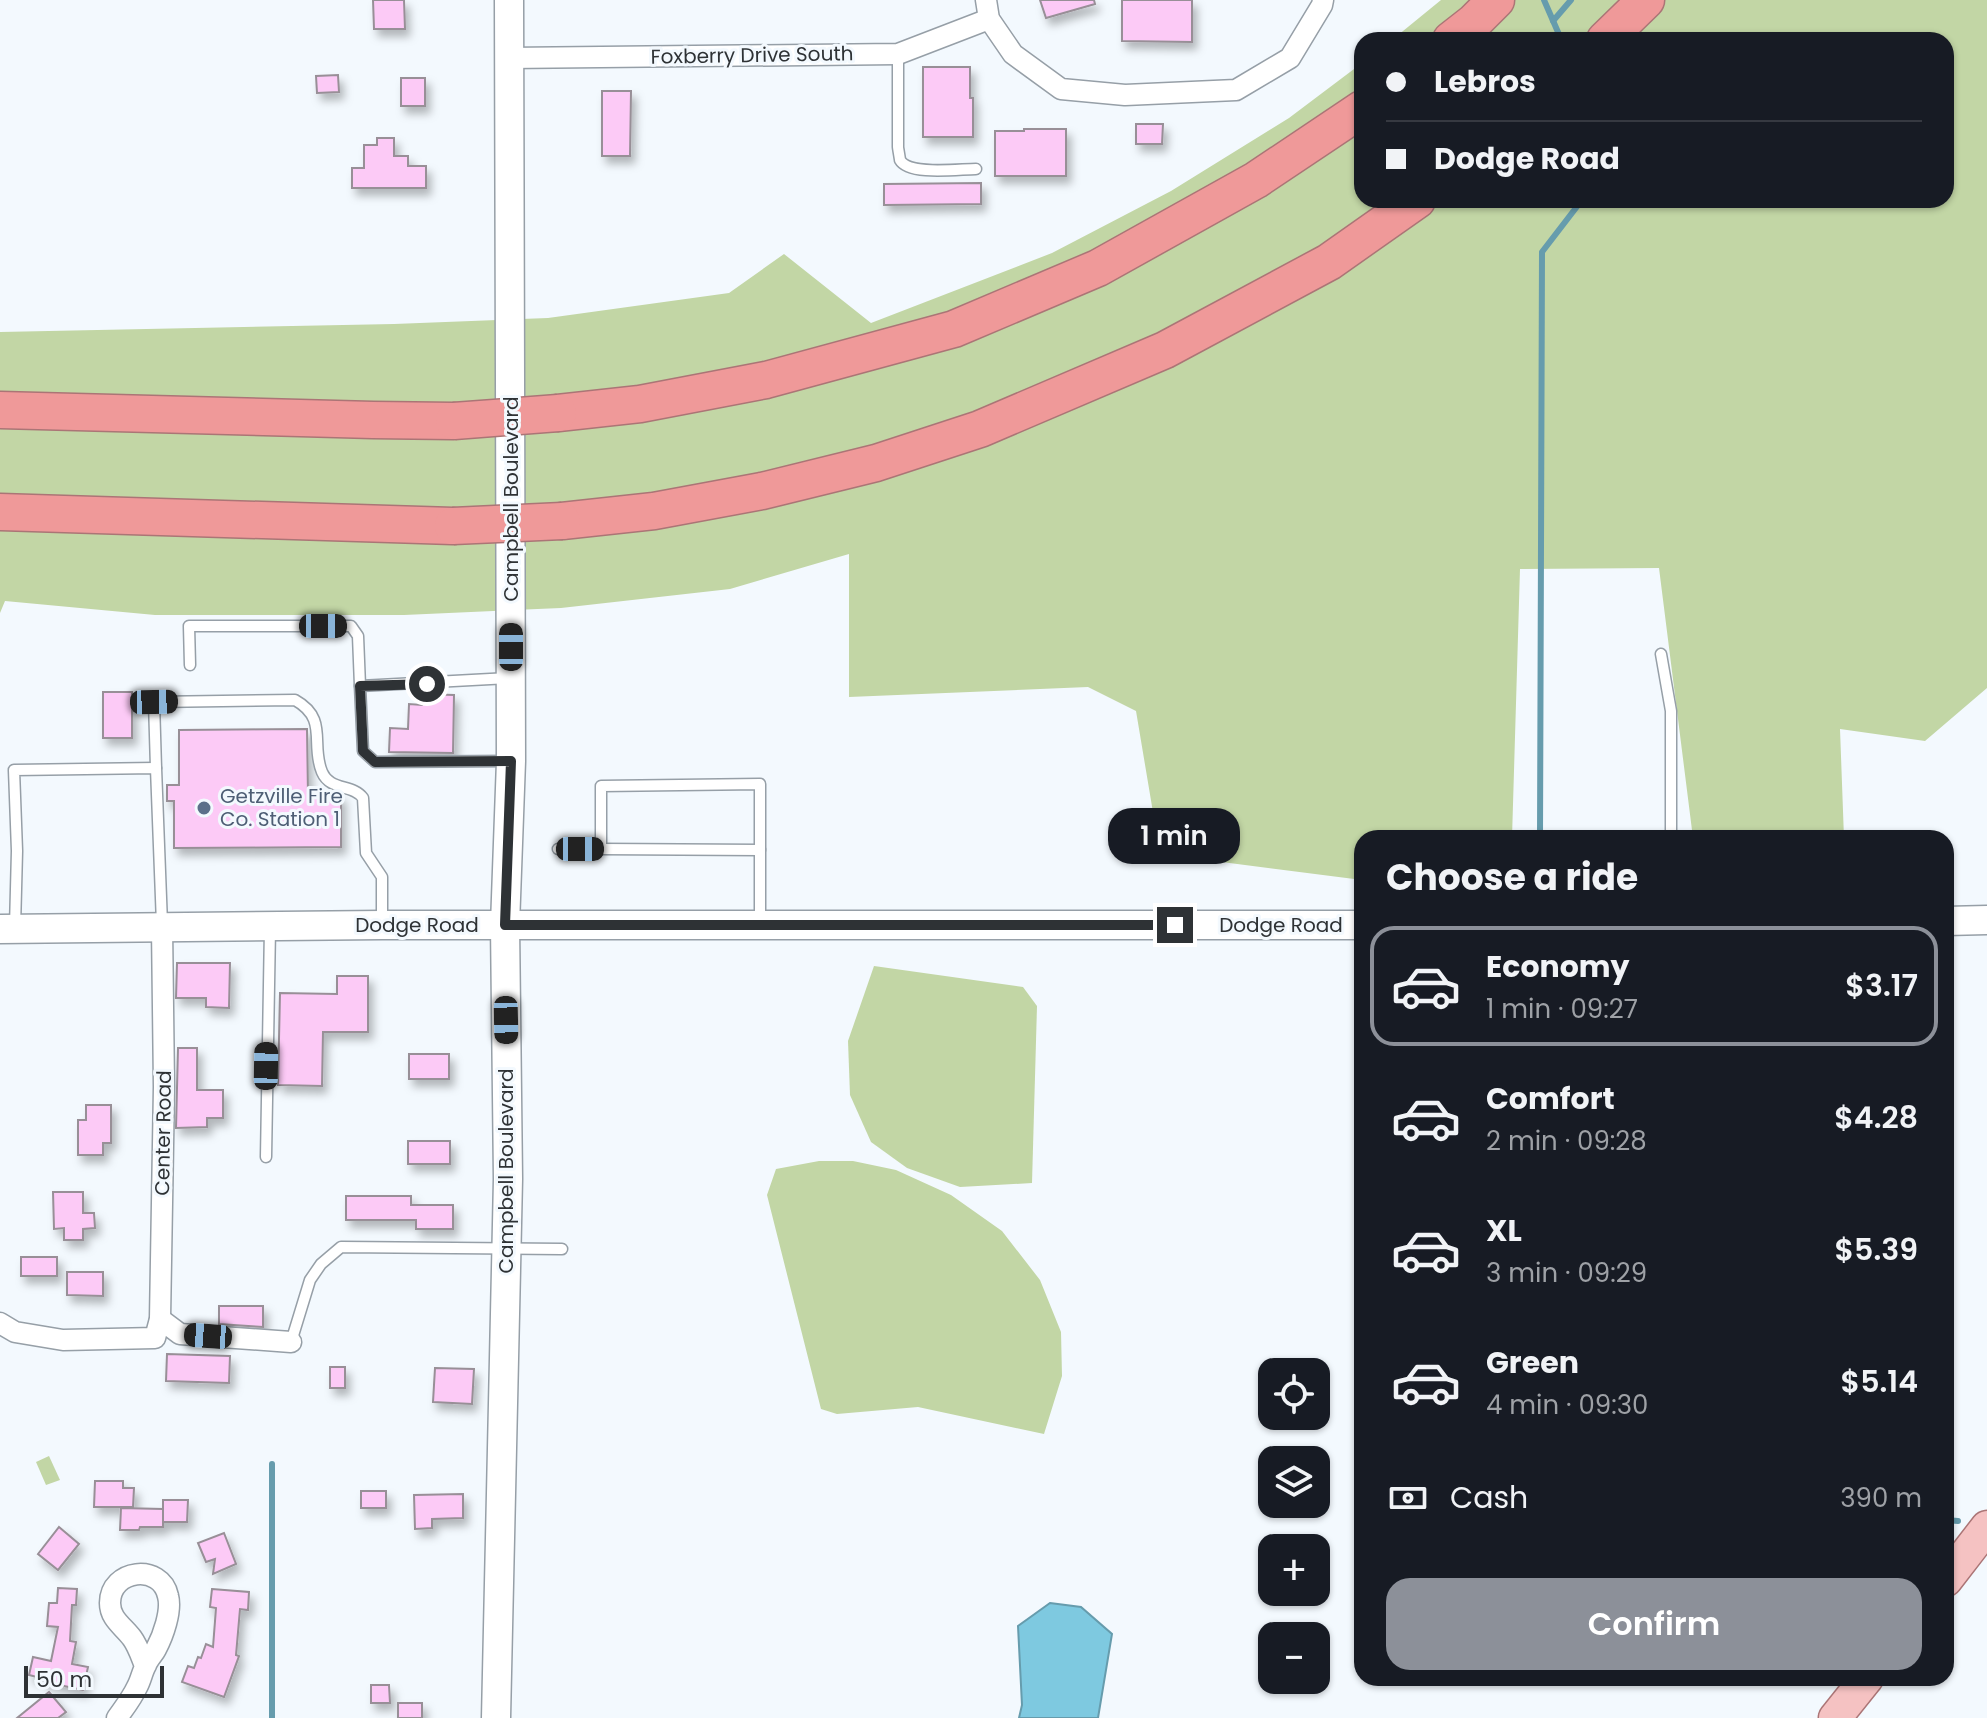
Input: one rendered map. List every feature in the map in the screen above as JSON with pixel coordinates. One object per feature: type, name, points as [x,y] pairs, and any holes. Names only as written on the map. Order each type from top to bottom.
[{"type":"highway","points":[[1461,32],[1496,0]]},
{"type":"highway","points":[[1613,32],[1646,0]]},
{"type":"highway","points":[[0,410],[454,421],[640,404],[766,380],[954,329],[1098,268],[1256,180],[1354,114]]},
{"type":"highway","points":[[0,512],[453,526],[562,521],[654,511],[762,491],[876,463],[980,429],[1165,350],[1329,262],[1406,208]]},
{"type":"main road","name":"Campbell Boulevard","points":[[496,1718],[508,1179],[505,925],[511,761],[509,0]]},
{"type":"main road","points":[[1954,921],[1987,920]]},
{"type":"main road","name":"Dodge Road","points":[[8,929],[382,925],[1354,925]]},
{"type":"main road","points":[[1954,1570],[1987,1527]]},
{"type":"main road","points":[[1835,1718],[1861,1686]]},
{"type":"street","points":[[988,9],[1013,54],[1061,89],[1125,95],[1236,90],[1290,58],[1323,0]]},
{"type":"street","name":"Foxberry Drive South","points":[[508,58],[898,54],[988,9]]},
{"type":"street","name":"Center Road","points":[[158,1329],[164,1087],[162,927]]},
{"type":"street","points":[[8,1328],[63,1340],[158,1329],[180,1334],[291,1342]]},
{"type":"street","points":[[117,1718],[137,1687],[145,1666]]},
{"type":"lane","points":[[898,54],[900,160],[917,170],[976,169]]},
{"type":"lane","points":[[190,665],[189,626],[351,626],[358,636],[363,751],[375,762],[511,761]]},
{"type":"lane","points":[[1661,654],[1671,711],[1671,830]]},
{"type":"lane","points":[[360,686],[511,678]]},
{"type":"lane","points":[[162,927],[154,702],[295,700],[305,705],[314,717],[323,777],[338,787],[358,792],[363,798],[366,853],[382,877],[382,925]]},
{"type":"lane","points":[[8,929],[17,851],[14,770],[156,768]]},
{"type":"lane","points":[[601,849],[601,786],[760,784],[760,925]]},
{"type":"lane","points":[[558,849],[760,850]]},
{"type":"lane","points":[[266,1157],[270,926]]},
{"type":"lane","points":[[291,1342],[310,1280],[321,1264],[341,1247],[562,1249]]},
{"type":"green space","points":[[1441,0],[1987,0],[1987,688],[1925,741],[1840,729],[1844,830],[1692,830],[1659,568],[1520,569],[1512,830],[1354,830],[1354,879],[1160,854],[1136,711],[1088,687],[849,697],[849,554],[730,589],[561,608],[404,615],[155,615],[5,601],[0,613],[0,332],[548,318],[729,293],[784,254],[871,323],[1052,253],[1171,191],[1289,118],[1354,69],[1354,208],[1954,208],[1954,32],[1402,32]]},
{"type":"green space","points":[[874,966],[1023,987],[1037,1006],[1032,1183],[960,1187],[907,1168],[871,1142],[850,1095],[848,1041]]},
{"type":"green space","points":[[819,1161],[853,1161],[896,1170],[951,1195],[1002,1231],[1040,1280],[1061,1332],[1062,1376],[1044,1434],[918,1407],[837,1414],[821,1409],[767,1195],[776,1169]]},
{"type":"green space","points":[[49,1456],[60,1480],[46,1485],[36,1462]]},
{"type":"water","points":[[1050,1603],[1081,1607],[1112,1634],[1098,1718],[1019,1718],[1022,1705],[1018,1626]]},
{"type":"building","points":[[373,0],[404,0],[405,29],[374,29]]},
{"type":"building","points":[[1040,0],[1094,0],[1095,4],[1046,18]]},
{"type":"building","points":[[1122,0],[1192,0],[1192,42],[1122,41]]},
{"type":"building","points":[[923,67],[970,67],[973,137],[923,137]]},
{"type":"building","points":[[338,75],[339,92],[317,93],[316,76]]},
{"type":"building","points":[[401,78],[425,78],[425,106],[401,106]]},
{"type":"building","points":[[602,91],[631,91],[630,156],[602,156]]},
{"type":"building","points":[[1136,124],[1163,124],[1162,144],[1136,144]]},
{"type":"building","points":[[1066,129],[1066,176],[995,176],[995,131]]},
{"type":"building","points":[[377,138],[394,138],[394,156],[408,156],[408,166],[426,166],[426,188],[352,188],[352,168],[364,168],[364,145],[377,145]]},
{"type":"building","points":[[981,183],[981,204],[884,205],[884,184]]},
{"type":"building","points":[[103,692],[132,692],[132,738],[103,738]]},
{"type":"building","points":[[422,694],[454,695],[453,753],[389,752],[390,728],[408,729],[409,704],[422,705]]},
{"type":"building","points":[[307,729],[308,795],[341,795],[341,847],[174,848],[174,801],[167,801],[167,785],[179,785],[179,730]]},
{"type":"building","points":[[177,963],[230,963],[229,1008],[206,1007],[206,998],[176,998]]},
{"type":"building","points":[[337,976],[368,976],[368,1032],[323,1032],[322,1086],[278,1085],[280,993],[337,994]]},
{"type":"building","points":[[178,1048],[197,1048],[197,1090],[223,1090],[223,1118],[207,1118],[207,1127],[176,1128]]},
{"type":"building","points":[[409,1054],[449,1054],[449,1079],[409,1079]]},
{"type":"building","points":[[86,1105],[111,1105],[111,1143],[103,1143],[103,1155],[78,1155],[78,1120],[86,1120]]},
{"type":"building","points":[[408,1141],[450,1141],[450,1164],[408,1164]]},
{"type":"building","points":[[53,1192],[83,1192],[83,1213],[94,1213],[95,1228],[83,1229],[83,1240],[64,1240],[64,1228],[54,1229]]},
{"type":"building","points":[[346,1196],[411,1196],[411,1205],[453,1205],[453,1229],[416,1229],[416,1220],[346,1220]]},
{"type":"building","points":[[21,1257],[57,1257],[57,1276],[21,1276]]},
{"type":"building","points":[[67,1272],[103,1272],[103,1296],[67,1295]]},
{"type":"building","points":[[219,1306],[263,1306],[263,1327],[219,1324]]},
{"type":"building","points":[[167,1354],[230,1356],[229,1383],[166,1381]]},
{"type":"building","points":[[330,1367],[345,1367],[345,1388],[330,1388]]},
{"type":"building","points":[[435,1368],[474,1369],[472,1404],[433,1402]]},
{"type":"building","points":[[95,1481],[123,1481],[123,1488],[134,1488],[133,1507],[94,1507]]},
{"type":"building","points":[[361,1491],[386,1491],[386,1508],[361,1508]]},
{"type":"building","points":[[463,1494],[463,1518],[432,1519],[432,1528],[415,1529],[414,1495]]},
{"type":"building","points":[[163,1500],[188,1500],[187,1522],[163,1522]]},
{"type":"building","points":[[121,1508],[163,1509],[163,1527],[120,1530]]},
{"type":"building","points":[[59,1527],[79,1544],[58,1570],[38,1554]]},
{"type":"building","points":[[224,1533],[236,1564],[213,1574],[215,1559],[206,1562],[198,1543]]},
{"type":"building","points":[[58,1588],[77,1589],[76,1605],[72,1605],[70,1641],[76,1642],[72,1664],[88,1667],[83,1690],[45,1682],[45,1679],[29,1675],[33,1657],[51,1661],[58,1627],[47,1626],[49,1603],[57,1603]]},
{"type":"building","points":[[212,1589],[249,1592],[248,1610],[240,1609],[236,1655],[239,1656],[224,1697],[182,1682],[188,1666],[194,1668],[206,1644],[213,1647],[216,1608],[210,1607]]},
{"type":"building","points":[[371,1685],[389,1685],[390,1703],[371,1703]]},
{"type":"building","points":[[49,1692],[66,1712],[58,1718],[17,1718]]},
{"type":"building","points":[[398,1703],[422,1703],[422,1718],[398,1718]]},
{"type":"waterway","points":[[1544,0],[1558,32]]},
{"type":"waterway","points":[[1553,21],[1571,0]]},
{"type":"waterway","points":[[1540,830],[1542,252],[1576,208]]},
{"type":"waterway","points":[[272,1464],[272,1718]]},
{"type":"waterway","points":[[1954,1521],[1958,1521]]},
{"type":"place","name":"Getzville Fire Co. Station 1","points":[[204,808]]},
{"type":"route","points":[[427,684],[360,686],[363,751],[375,762],[511,761],[505,925],[1175,925]]}]
